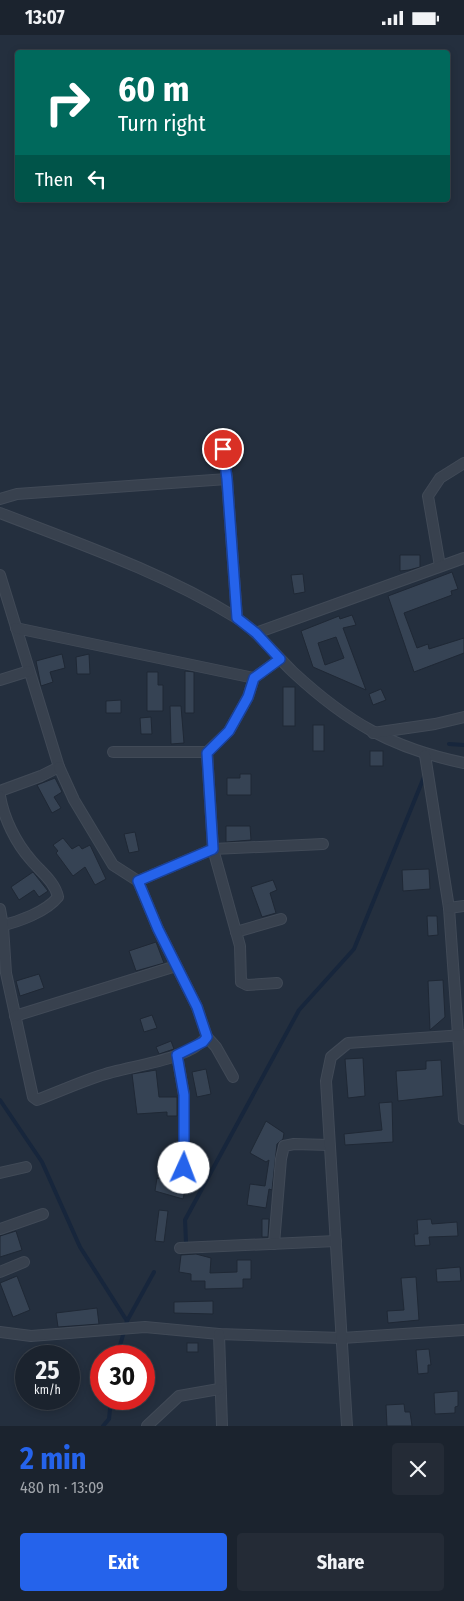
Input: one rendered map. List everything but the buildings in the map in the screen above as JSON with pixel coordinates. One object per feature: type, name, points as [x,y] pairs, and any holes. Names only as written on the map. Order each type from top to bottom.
[{"type":"street","points":[[223,449],[227,479],[237,618]]},
{"type":"street","points":[[440,566],[428,495],[440,478],[464,463]]},
{"type":"street","points":[[0,499],[17,494],[227,479]]},
{"type":"street","points":[[0,513],[164,578],[237,618],[256,633],[319,696],[372,733],[425,755],[464,763]]},
{"type":"street","points":[[256,633],[464,558]]},
{"type":"street","points":[[0,575],[59,767],[74,800],[113,865],[138,881],[176,966],[197,1007],[207,1037],[216,1047],[233,1077]]},
{"type":"street","points":[[0,618],[14,623],[254,678]]},
{"type":"street","points":[[113,752],[207,753],[229,731],[248,697],[254,678],[280,659]]},
{"type":"street","points":[[0,680],[29,671]]},
{"type":"street","points":[[372,733],[435,724],[464,717]]},
{"type":"street","points":[[207,753],[213,849],[240,946],[241,982],[247,985],[277,983]]},
{"type":"street","points":[[425,755],[449,908],[461,1035],[464,1119]]},
{"type":"street","points":[[0,791],[41,776],[59,767]]},
{"type":"street","points":[[0,796],[15,836],[29,858],[56,888],[58,897],[54,903],[2,926]]},
{"type":"street","points":[[138,881],[213,849],[323,844]]},
{"type":"street","points":[[449,908],[464,906]]},
{"type":"street","points":[[0,909],[6,973],[32,1097],[37,1100],[100,1075],[177,1055],[203,1042],[207,1037]]},
{"type":"street","points":[[236,932],[281,919]]},
{"type":"street","points":[[15,1016],[176,966]]},
{"type":"street","points":[[347,1426],[326,1081],[331,1057],[348,1043],[461,1035]]},
{"type":"street","points":[[177,1055],[183,1088],[184,1168]]},
{"type":"street","points":[[274,1244],[280,1159],[284,1146],[294,1144],[329,1145]]},
{"type":"street","points":[[0,1173],[26,1167]]},
{"type":"street","points":[[0,1229],[43,1214]]},
{"type":"street","points":[[180,1248],[336,1241]]},
{"type":"street","points":[[0,1272],[24,1262]]},
{"type":"street","points":[[0,1333],[32,1336],[145,1327],[219,1334],[342,1338],[464,1330]]},
{"type":"street","points":[[219,1334],[219,1389],[222,1426]]},
{"type":"street","points":[[147,1426],[179,1396],[219,1389]]},
{"type":"waterway","points":[[449,744],[464,745]]},
{"type":"waterway","points":[[186,1242],[185,1220],[299,1010],[354,949],[424,777]]},
{"type":"waterway","points":[[0,1100],[42,1162],[80,1247],[127,1321],[120,1345]]},
{"type":"waterway","points":[[127,1321],[154,1272]]},
{"type":"waterway","points":[[103,1426],[109,1419],[110,1410]]},
{"type":"route","points":[[184,1168],[184,1095],[177,1055],[203,1042],[207,1037],[197,1007],[158,929],[138,881],[213,849],[207,753],[229,731],[248,697],[254,678],[280,659],[256,633],[237,618],[227,479],[223,449]]}]
